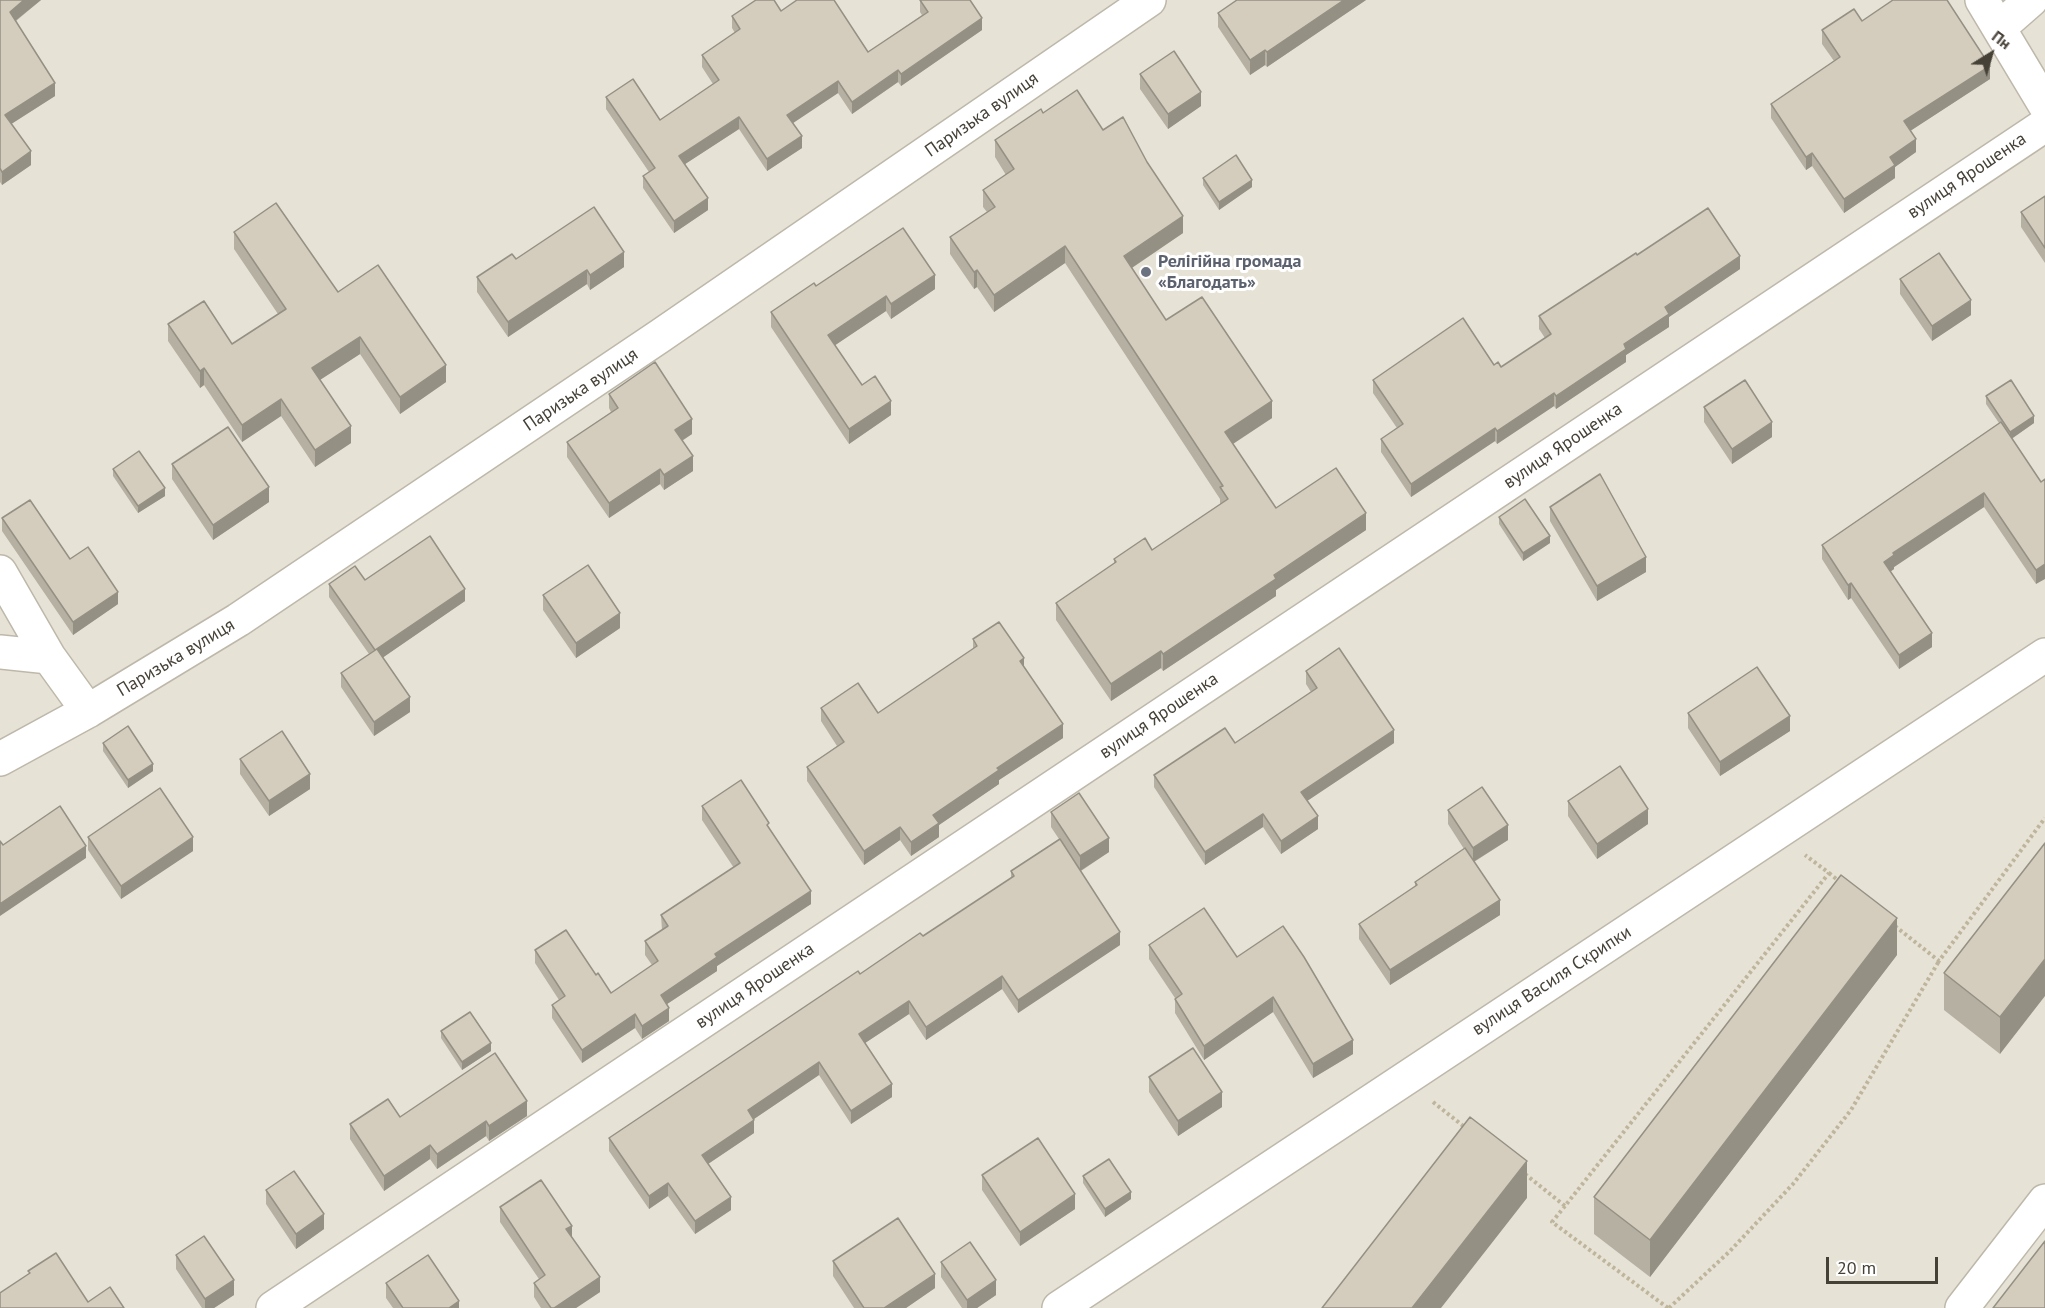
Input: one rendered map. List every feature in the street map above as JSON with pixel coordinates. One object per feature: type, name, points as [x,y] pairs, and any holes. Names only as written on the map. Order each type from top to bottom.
[{"type":"street","name":"Паризька вулиця","points":[[0,759],[88,711],[238,620],[660,336],[1149,0]]},
{"type":"street","points":[[1982,0],[2045,105]]},
{"type":"street","points":[[1999,28],[2031,0]]},
{"type":"street","name":"вулиця Ярошенка","points":[[273,1308],[2045,125]]},
{"type":"street","points":[[0,572],[49,657],[88,711]]},
{"type":"street","points":[[0,652],[49,657]]},
{"type":"street","name":"вулиця Василя Скрипки","points":[[1059,1308],[2045,655]]},
{"type":"street","points":[[1962,1308],[2045,1200]]},
{"type":"path","points":[[1829,873],[1552,1222],[1668,1308],[1730,1251],[1793,1184],[1851,1110],[1939,961],[2045,818]]},
{"type":"path","points":[[1776,833],[1847,888]]},
{"type":"path","points":[[1893,924],[1939,961]]},
{"type":"path","points":[[1404,1079],[1476,1136]]},
{"type":"path","points":[[1521,1171],[1565,1206]]},
{"type":"shaded area","points":[[0,0],[2045,0],[2045,1308],[0,1308]]},
{"type":"building","points":[[0,0],[24,0],[10,12],[55,83],[5,115],[31,151],[2,172],[0,168]]},
{"type":"building","points":[[756,0],[774,0],[781,11],[797,0],[834,0],[868,52],[928,12],[920,0],[970,0],[982,18],[901,74],[898,70],[852,102],[838,81],[787,115],[802,136],[767,159],[739,117],[679,156],[708,198],[674,221],[643,176],[655,168],[606,97],[633,79],[660,120],[719,80],[702,55],[740,29],[732,16]]},
{"type":"building","points":[[1237,0],[1344,0],[1267,52],[1265,50],[1250,60],[1218,13]]},
{"type":"building","points":[[1893,0],[1947,0],[1990,66],[1904,121],[1916,139],[1890,157],[1895,165],[1844,199],[1812,153],[1806,157],[1771,104],[1840,57],[1822,30],[1854,9],[1862,21]]},
{"type":"building","points":[[1174,51],[1201,92],[1168,114],[1140,74]]},
{"type":"building","points":[[1077,90],[1103,130],[1123,117],[1147,162],[1183,216],[1124,256],[1166,320],[1202,297],[1272,401],[1225,432],[1276,508],[1336,468],[1366,513],[1274,575],[1276,579],[1163,654],[1161,651],[1111,684],[1056,603],[1116,562],[1114,559],[1145,538],[1152,550],[1228,499],[1220,487],[1223,486],[1065,246],[994,295],[977,270],[974,272],[950,237],[995,207],[983,190],[1014,169],[995,140],[1041,109],[1043,113]]},
{"type":"building","points":[[1236,155],[1252,180],[1219,202],[1203,178]]},
{"type":"building","points":[[2045,196],[2045,248],[2021,212]]},
{"type":"building","points":[[276,203],[338,292],[378,265],[446,365],[400,397],[360,337],[312,368],[351,426],[315,450],[281,399],[242,425],[204,368],[200,371],[168,324],[204,301],[232,344],[286,309],[234,232]]},
{"type":"building","points":[[594,207],[624,252],[590,275],[587,270],[508,322],[477,277],[512,254],[516,259]]},
{"type":"building","points":[[1708,208],[1740,256],[1665,307],[1669,314],[1624,344],[1626,349],[1556,396],[1554,393],[1497,431],[1495,428],[1411,484],[1381,439],[1403,424],[1373,380],[1463,318],[1494,365],[1498,362],[1501,367],[1551,334],[1539,316]]},
{"type":"building","points":[[903,228],[935,275],[891,304],[886,296],[828,335],[862,385],[875,376],[891,401],[849,429],[771,312],[814,283],[816,286]]},
{"type":"building","points":[[1939,253],[1971,300],[1932,326],[1900,279]]},
{"type":"building","points":[[655,362],[692,419],[675,430],[693,456],[664,475],[660,469],[609,503],[567,442],[618,408],[609,394]]},
{"type":"building","points":[[1745,380],[1772,422],[1732,449],[1704,407]]},
{"type":"building","points":[[2011,380],[2034,416],[2010,432],[1986,396]]},
{"type":"building","points":[[2001,422],[2041,482],[2045,479],[2045,564],[2036,570],[1984,493],[1893,553],[1894,555],[1884,562],[1932,633],[1899,655],[1851,583],[1848,585],[1822,545]]},
{"type":"building","points":[[228,427],[269,487],[213,525],[172,464]]},
{"type":"building","points":[[139,451],[165,488],[138,506],[113,469]]},
{"type":"building","points":[[1600,474],[1646,557],[1597,586],[1550,507]]},
{"type":"building","points":[[1525,499],[1550,536],[1523,553],[1499,517]]},
{"type":"building","points":[[30,500],[70,559],[88,547],[118,592],[73,622],[2,518]]},
{"type":"building","points":[[430,536],[465,589],[375,650],[329,584],[355,566],[365,580]]},
{"type":"building","points":[[588,565],[620,613],[576,643],[543,595]]},
{"type":"building","points":[[999,622],[1024,658],[1020,661],[1063,724],[997,768],[999,770],[933,815],[939,823],[911,842],[900,827],[864,851],[807,767],[844,742],[821,708],[858,683],[878,713],[977,646],[973,639]]},
{"type":"building","points":[[1339,648],[1394,730],[1301,792],[1318,816],[1281,841],[1263,814],[1205,852],[1154,775],[1225,728],[1235,743],[1317,688],[1306,671]]},
{"type":"building","points":[[377,649],[410,697],[374,722],[341,673]]},
{"type":"building","points":[[1757,667],[1790,716],[1720,762],[1688,713]]},
{"type":"building","points":[[128,726],[153,764],[128,780],[103,743]]},
{"type":"building","points":[[282,731],[310,774],[269,801],[240,759]]},
{"type":"building","points":[[1620,766],[1648,809],[1597,844],[1568,801]]},
{"type":"building","points":[[741,780],[769,823],[767,825],[811,891],[715,954],[717,957],[661,995],[669,1008],[642,1026],[635,1014],[582,1050],[552,1005],[565,996],[535,950],[566,930],[611,993],[658,961],[645,941],[668,926],[661,915],[740,863],[702,806]]},
{"type":"building","points":[[1482,787],[1508,825],[1473,848],[1448,810]]},
{"type":"building","points":[[160,788],[193,837],[121,886],[88,837]]},
{"type":"building","points":[[1079,793],[1109,838],[1080,856],[1051,812]]},
{"type":"building","points":[[60,806],[86,846],[0,904],[0,841],[3,845]]},
{"type":"building","points":[[1060,839],[1120,932],[1018,1000],[1002,976],[926,1027],[909,1001],[859,1034],[892,1084],[851,1111],[819,1062],[748,1110],[754,1120],[702,1155],[731,1197],[695,1221],[668,1183],[649,1196],[609,1138],[858,971],[860,974],[920,933],[923,936],[1014,876],[1011,871]]},
{"type":"building","points":[[2045,843],[2045,959],[2000,1017],[1944,973]]},
{"type":"building","points":[[1465,848],[1500,900],[1390,970],[1359,924],[1417,885],[1415,882]]},
{"type":"building","points":[[1841,875],[1897,918],[1650,1240],[1594,1197]]},
{"type":"building","points":[[1204,908],[1237,957],[1283,926],[1353,1040],[1313,1064],[1273,997],[1204,1046],[1175,999],[1182,994],[1149,945]]},
{"type":"building","points":[[470,1012],[491,1043],[462,1062],[441,1031]]},
{"type":"building","points":[[1193,1048],[1222,1092],[1178,1121],[1149,1077]]},
{"type":"building","points":[[495,1053],[527,1101],[489,1126],[486,1121],[437,1154],[430,1145],[384,1176],[350,1124],[388,1099],[400,1117]]},
{"type":"building","points":[[1470,1117],[1527,1161],[1412,1308],[1322,1308]]},
{"type":"building","points":[[1038,1138],[1075,1194],[1020,1232],[982,1175]]},
{"type":"building","points":[[1109,1159],[1131,1192],[1105,1209],[1083,1176]]},
{"type":"building","points":[[294,1171],[324,1214],[296,1234],[266,1190]]},
{"type":"building","points":[[541,1180],[572,1226],[566,1229],[600,1277],[554,1308],[551,1308],[534,1283],[545,1275],[500,1207]]},
{"type":"building","points":[[898,1218],[935,1274],[884,1308],[864,1308],[833,1261]]},
{"type":"building","points":[[204,1236],[234,1280],[205,1299],[176,1255]]},
{"type":"building","points":[[2045,1241],[2045,1308],[1993,1308]]},
{"type":"building","points":[[970,1242],[996,1280],[967,1300],[941,1262]]},
{"type":"building","points":[[56,1253],[88,1302],[110,1287],[124,1308],[0,1308],[0,1293]]},
{"type":"building","points":[[428,1255],[459,1301],[449,1308],[403,1308],[386,1283]]},
{"type":"place","name":"Релігійна громада «Благодать»","points":[[1146,272]]}]
